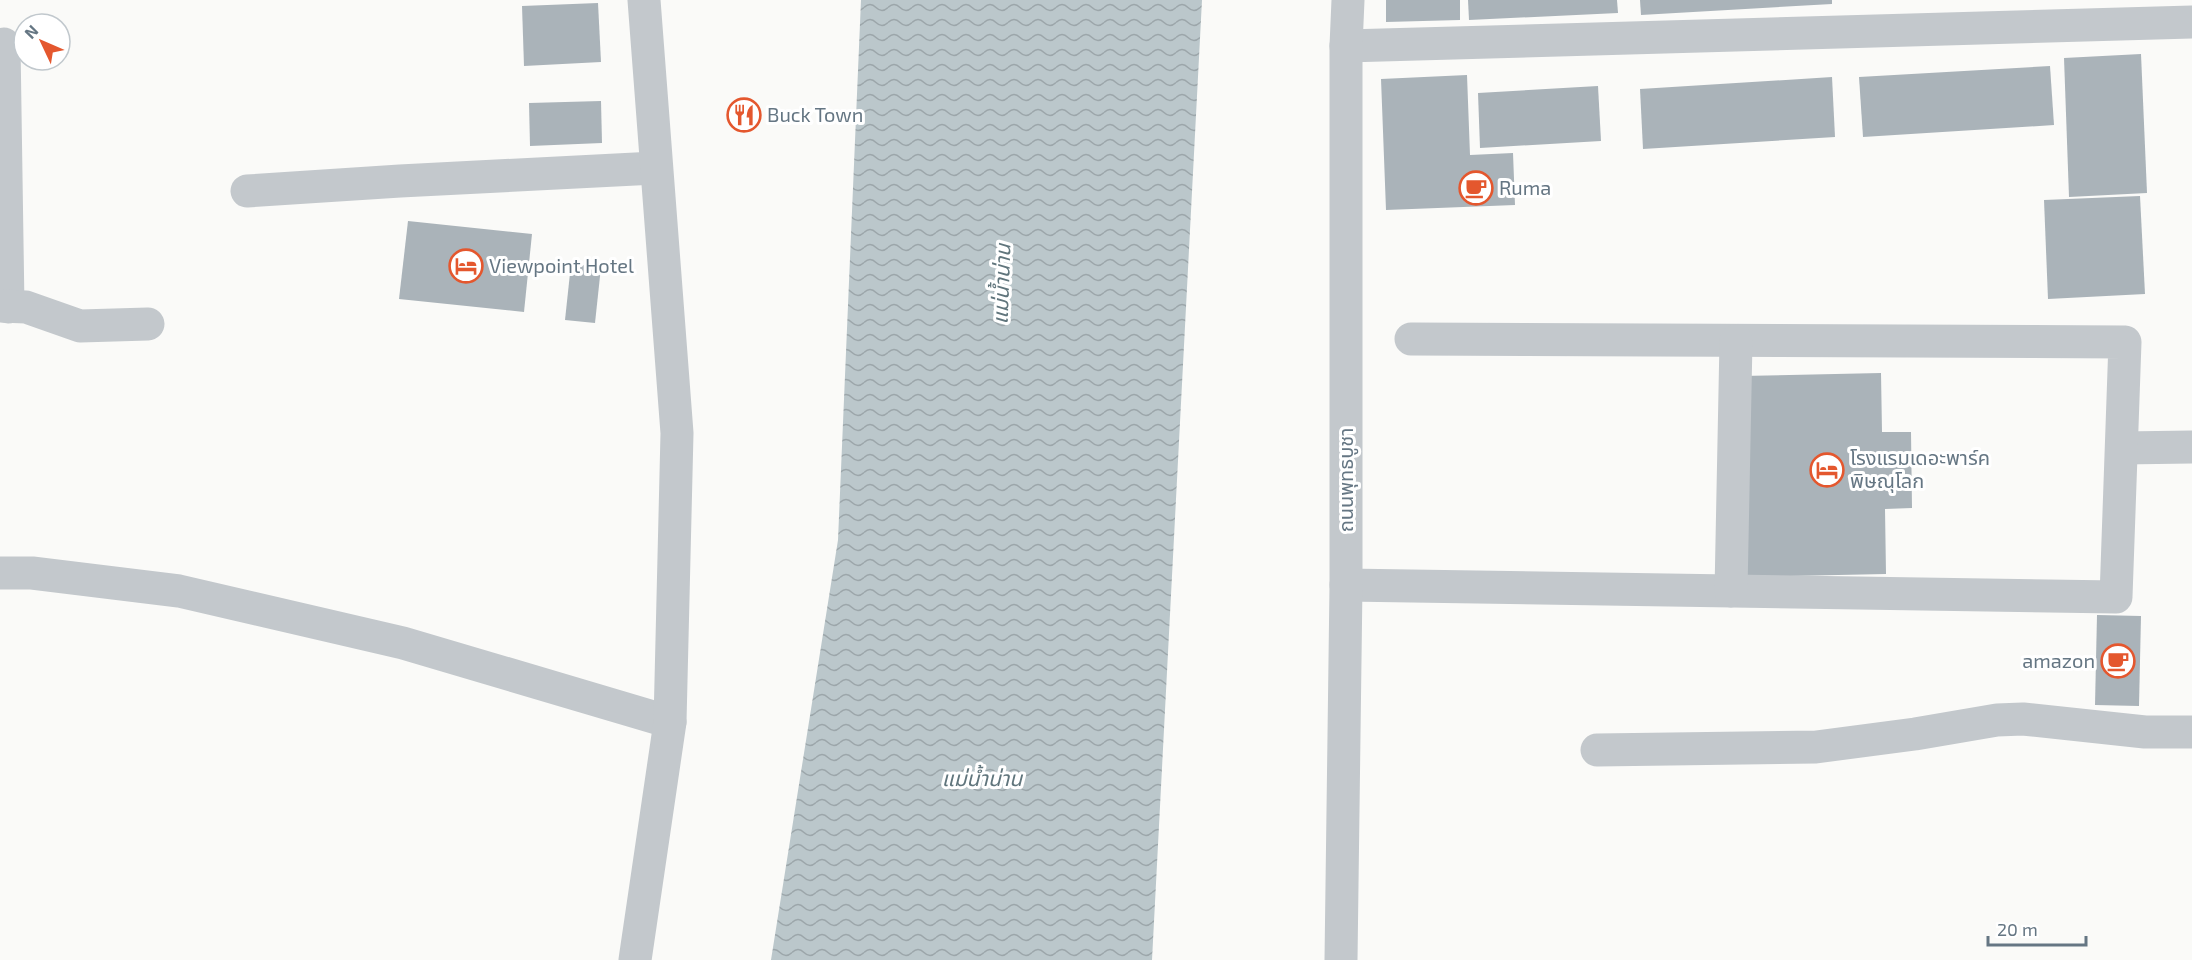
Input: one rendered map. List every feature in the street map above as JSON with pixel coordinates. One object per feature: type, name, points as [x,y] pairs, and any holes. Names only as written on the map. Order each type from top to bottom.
[{"type":"street","points":[[635,960],[670,722],[677,433],[644,0]]},
{"type":"street","name":"ถนนพุทธบูชา","points":[[1341,960],[1346,585],[1346,46],[1348,0]]},
{"type":"street","points":[[1346,46],[2192,22]]},
{"type":"street","points":[[4,44],[4,307],[26,307],[80,326],[148,324]]},
{"type":"street","points":[[247,191],[656,168]]},
{"type":"street","points":[[1346,585],[2116,597],[2125,342],[1411,339]]},
{"type":"street","points":[[1731,591],[1736,340]]},
{"type":"street","points":[[2122,448],[2192,447]]},
{"type":"street","points":[[0,573],[32,573],[179,591],[402,643],[670,722]]},
{"type":"street","points":[[1597,750],[1816,747],[1915,735],[1997,720],[2023,719],[2145,732],[2192,732]]},
{"type":"water","name":"แม่น้ำน่าน","points":[[861,0],[1202,0],[1152,960],[771,960],[838,540]]},
{"type":"building","points":[[1386,0],[1460,0],[1460,20],[1386,22]]},
{"type":"building","points":[[1468,0],[1617,0],[1618,13],[1469,20]]},
{"type":"building","points":[[1640,0],[1832,0],[1832,4],[1641,15]]},
{"type":"building","points":[[598,3],[601,62],[524,66],[522,6]]},
{"type":"building","points":[[2141,54],[2147,193],[2069,197],[2064,58]]},
{"type":"building","points":[[2050,66],[2054,125],[1863,137],[1859,77]]},
{"type":"building","points":[[1467,75],[1470,155],[1513,153],[1515,205],[1386,210],[1381,79]]},
{"type":"building","points":[[1832,77],[1835,137],[1643,149],[1640,89]]},
{"type":"building","points":[[1598,86],[1601,141],[1480,148],[1478,93]]},
{"type":"building","points":[[601,101],[602,143],[530,146],[529,103]]},
{"type":"building","points":[[2140,196],[2145,294],[2048,299],[2044,200]]},
{"type":"building","name":"Viewpoint Hotel","points":[[408,221],[532,234],[524,312],[399,299]]},
{"type":"building","points":[[571,264],[601,267],[595,323],[565,320]]},
{"type":"building","name":"โรงแรมเดอะพาร์ค พิษณุโลก","points":[[1881,373],[1882,432],[1911,432],[1912,508],[1885,509],[1886,574],[1744,577],[1741,376]]},
{"type":"building","name":"amazon","points":[[2097,615],[2141,616],[2139,706],[2095,705]]},
{"type":"place","name":"Buck Town","points":[[744,115]]},
{"type":"place","name":"Ruma","points":[[1476,188]]},
{"type":"place","name":"Viewpoint Hotel","points":[[466,266]]},
{"type":"place","name":"โรงแรมเดอะพาร์ค พิษณุโลก","points":[[1827,470]]},
{"type":"place","name":"amazon","points":[[2118,661]]}]
